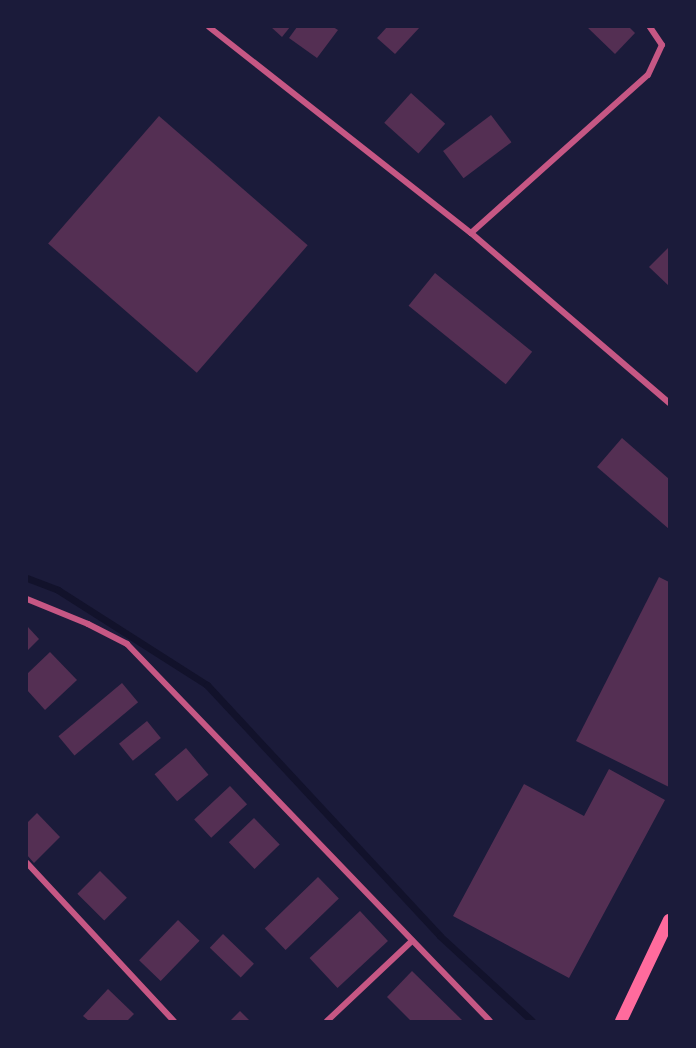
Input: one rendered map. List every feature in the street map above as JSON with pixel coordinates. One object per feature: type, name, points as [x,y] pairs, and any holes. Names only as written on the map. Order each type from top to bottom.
[{"type":"main road","points":[[621,1021],[669,920]]},
{"type":"street","points":[[209,27],[471,233],[669,404]]},
{"type":"street","points":[[471,233],[648,75],[662,45],[650,27]]},
{"type":"street","points":[[27,599],[88,624],[127,644],[490,1021]]},
{"type":"street","points":[[27,863],[174,1021]]},
{"type":"street","points":[[327,1021],[412,941]]},
{"type":"building","points":[[271,27],[290,27],[282,37]]},
{"type":"building","points":[[297,27],[333,27],[338,30],[317,58],[289,38]]},
{"type":"building","points":[[387,27],[420,27],[395,54],[377,38]]},
{"type":"building","points":[[587,27],[629,27],[635,33],[615,54]]},
{"type":"building","points":[[411,93],[445,124],[418,154],[384,123]]},
{"type":"building","points":[[491,115],[511,142],[464,178],[443,151]]},
{"type":"building","points":[[159,116],[308,245],[197,373],[48,244]]},
{"type":"building","points":[[669,247],[669,286],[649,267]]},
{"type":"building","points":[[435,273],[532,352],[506,384],[409,306]]},
{"type":"building","points":[[622,438],[669,479],[669,529],[597,467]]},
{"type":"building","points":[[659,577],[669,582],[669,787],[576,741]]},
{"type":"building","points":[[27,626],[39,639],[27,651]]},
{"type":"building","points":[[50,652],[77,680],[45,710],[27,690],[27,674]]},
{"type":"building","points":[[122,683],[138,702],[74,756],[58,736]]},
{"type":"building","points":[[147,721],[161,738],[133,761],[119,744]]},
{"type":"building","points":[[186,748],[208,775],[177,801],[155,774]]},
{"type":"building","points":[[609,769],[665,800],[569,978],[453,916],[524,784],[584,816]]},
{"type":"building","points":[[230,786],[247,804],[211,838],[194,819]]},
{"type":"building","points":[[37,813],[60,837],[34,863],[27,855],[27,823]]},
{"type":"building","points":[[254,818],[280,845],[255,869],[229,842]]},
{"type":"building","points":[[100,871],[127,898],[104,920],[77,894]]},
{"type":"building","points":[[318,877],[339,899],[286,950],[265,928]]},
{"type":"building","points":[[360,911],[388,941],[337,988],[310,958]]},
{"type":"building","points":[[178,920],[200,941],[161,981],[139,960]]},
{"type":"building","points":[[223,934],[254,964],[241,978],[210,948]]},
{"type":"building","points":[[412,971],[463,1021],[411,1021],[387,997]]},
{"type":"building","points":[[108,989],[134,1014],[127,1021],[89,1021],[83,1016]]},
{"type":"building","points":[[240,1011],[250,1021],[230,1021]]},
{"type":"waterway","points":[[27,578],[58,590],[207,685],[440,936],[532,1021]]}]
